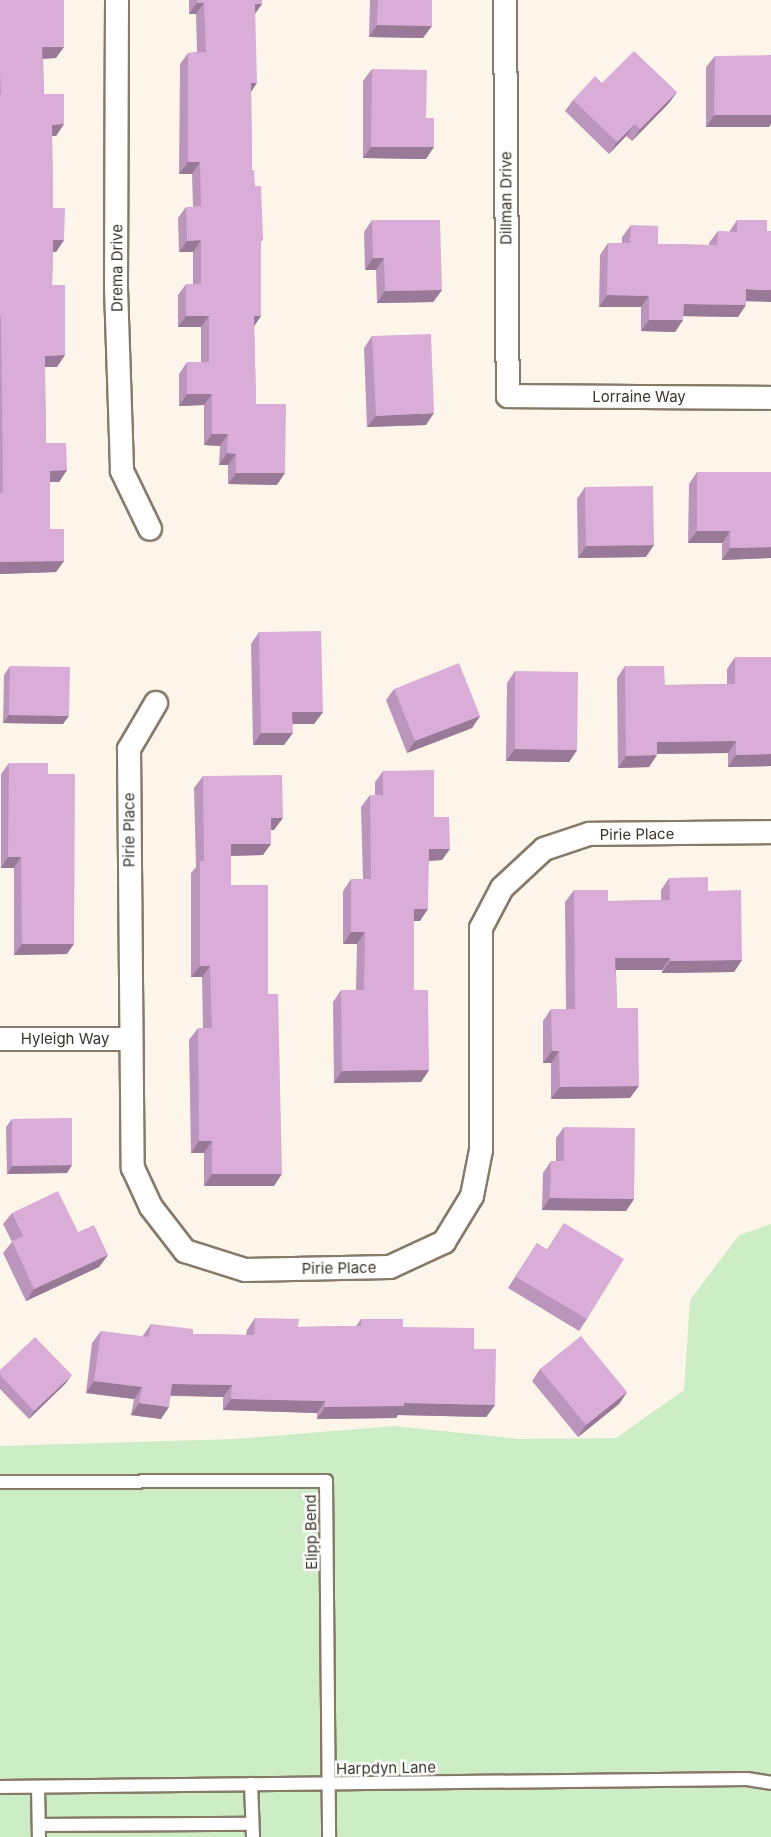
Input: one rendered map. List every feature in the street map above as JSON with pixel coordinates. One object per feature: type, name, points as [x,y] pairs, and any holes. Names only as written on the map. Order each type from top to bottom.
[{"type":"street","name":"Drema Drive","points":[[117,0],[116,288],[122,471],[150,529]]},
{"type":"street","name":"Dillman Drive","points":[[505,0],[508,396]]},
{"type":"street","name":"Lorraine Way","points":[[508,396],[771,398]]},
{"type":"street","name":"Pirie Place","points":[[156,703],[129,750],[133,1168],[151,1207],[186,1251],[245,1270],[390,1267],[444,1242],[472,1196],[481,1150],[481,928],[502,888],[544,849],[589,834],[771,832]]},
{"type":"street","name":"Hyleigh Way","points":[[0,1039],[130,1039]]},
{"type":"lane","name":"Elipp Bend","points":[[0,1482],[326,1481],[329,1837]]},
{"type":"lane","name":"Harpdyn Lane","points":[[0,1787],[747,1779],[771,1783]]},
{"type":"lane","points":[[38,1787],[39,1831],[252,1831],[250,1784]]},
{"type":"green space","points":[[771,1224],[771,1837],[0,1837],[0,1446],[235,1439],[394,1426],[519,1439],[616,1438],[684,1390],[690,1300],[739,1235]]},
{"type":"building","points":[[0,0],[64,0],[64,47],[42,47],[44,94],[64,94],[64,124],[52,125],[53,208],[65,208],[64,240],[53,240],[52,285],[65,285],[65,355],[45,356],[45,392],[46,443],[66,443],[67,470],[50,471],[50,529],[64,529],[64,561],[0,562],[0,493],[3,493],[0,317]]},
{"type":"building","points":[[197,0],[262,0],[262,4],[255,4],[257,83],[251,83],[252,170],[254,170],[255,186],[261,186],[263,239],[261,239],[261,316],[254,316],[256,404],[286,404],[285,473],[236,473],[236,454],[227,453],[228,434],[212,434],[212,394],[187,394],[187,362],[209,362],[209,316],[186,316],[186,284],[201,284],[201,240],[187,241],[186,207],[201,206],[200,162],[188,162],[188,53],[206,52],[204,3],[197,3]]},
{"type":"building","points":[[378,0],[432,0],[432,26],[377,25]]},
{"type":"building","points":[[634,51],[677,92],[640,129],[635,124],[617,142],[573,100],[595,76],[602,83]]},
{"type":"building","points":[[771,55],[771,115],[714,115],[715,56]]},
{"type":"building","points":[[372,69],[427,70],[426,118],[434,118],[434,147],[371,147]]},
{"type":"building","points":[[372,220],[440,220],[442,290],[385,291],[384,258],[373,258]]},
{"type":"building","points":[[737,220],[767,220],[767,231],[771,231],[771,290],[746,289],[746,305],[684,304],[683,320],[649,320],[649,296],[607,295],[608,243],[630,243],[631,225],[658,226],[658,244],[717,245],[718,231],[737,232]]},
{"type":"building","points":[[431,334],[434,413],[376,416],[372,336]]},
{"type":"building","points":[[697,472],[771,472],[771,547],[730,548],[730,531],[697,531]]},
{"type":"building","points":[[653,486],[654,545],[586,546],[585,487]]},
{"type":"building","points":[[321,631],[323,712],[292,712],[293,733],[261,733],[259,632]]},
{"type":"building","points":[[735,657],[771,657],[771,754],[736,755],[736,741],[657,742],[657,755],[626,756],[625,666],[664,666],[665,685],[735,684]]},
{"type":"building","points":[[459,663],[480,716],[415,741],[394,689]]},
{"type":"building","points":[[10,666],[70,667],[69,716],[9,715]]},
{"type":"building","points":[[515,671],[578,672],[577,750],[515,749]]},
{"type":"building","points":[[9,763],[48,763],[48,774],[75,774],[74,944],[22,944],[21,857],[8,857]]},
{"type":"building","points":[[434,770],[434,817],[449,817],[450,849],[429,849],[428,909],[414,909],[414,990],[428,990],[429,1070],[342,1071],[341,990],[364,990],[365,932],[351,932],[351,879],[371,879],[370,795],[383,795],[383,771]]},
{"type":"building","points":[[282,775],[283,818],[271,818],[271,844],[231,844],[231,885],[268,885],[268,994],[278,994],[282,1174],[212,1174],[212,1141],[199,1141],[198,1028],[212,1028],[210,966],[200,966],[200,861],[204,861],[203,776]]},
{"type":"building","points":[[708,877],[708,891],[741,890],[742,960],[670,961],[670,958],[615,958],[617,1008],[638,1008],[639,1086],[560,1087],[559,1051],[552,1051],[551,1009],[575,1009],[574,890],[608,890],[608,901],[670,900],[669,878]]},
{"type":"building","points":[[72,1118],[72,1165],[12,1166],[12,1119]]},
{"type":"building","points":[[564,1127],[635,1128],[634,1199],[550,1198],[551,1161],[564,1161]]},
{"type":"building","points":[[58,1191],[78,1232],[94,1225],[108,1255],[34,1289],[12,1241],[23,1236],[12,1213]]},
{"type":"building","points":[[564,1223],[624,1259],[587,1319],[516,1277],[537,1243],[548,1250]]},
{"type":"building","points":[[255,1318],[299,1319],[298,1327],[361,1326],[361,1319],[403,1319],[403,1327],[474,1328],[474,1349],[496,1349],[495,1405],[404,1403],[404,1406],[325,1407],[325,1401],[231,1399],[232,1385],[172,1384],[169,1407],[139,1403],[142,1387],[94,1381],[101,1331],[149,1337],[151,1324],[193,1329],[193,1334],[254,1335]]},
{"type":"building","points":[[581,1336],[627,1392],[586,1425],[540,1369]]},
{"type":"building","points":[[35,1337],[72,1375],[34,1411],[0,1375],[0,1370]]}]
